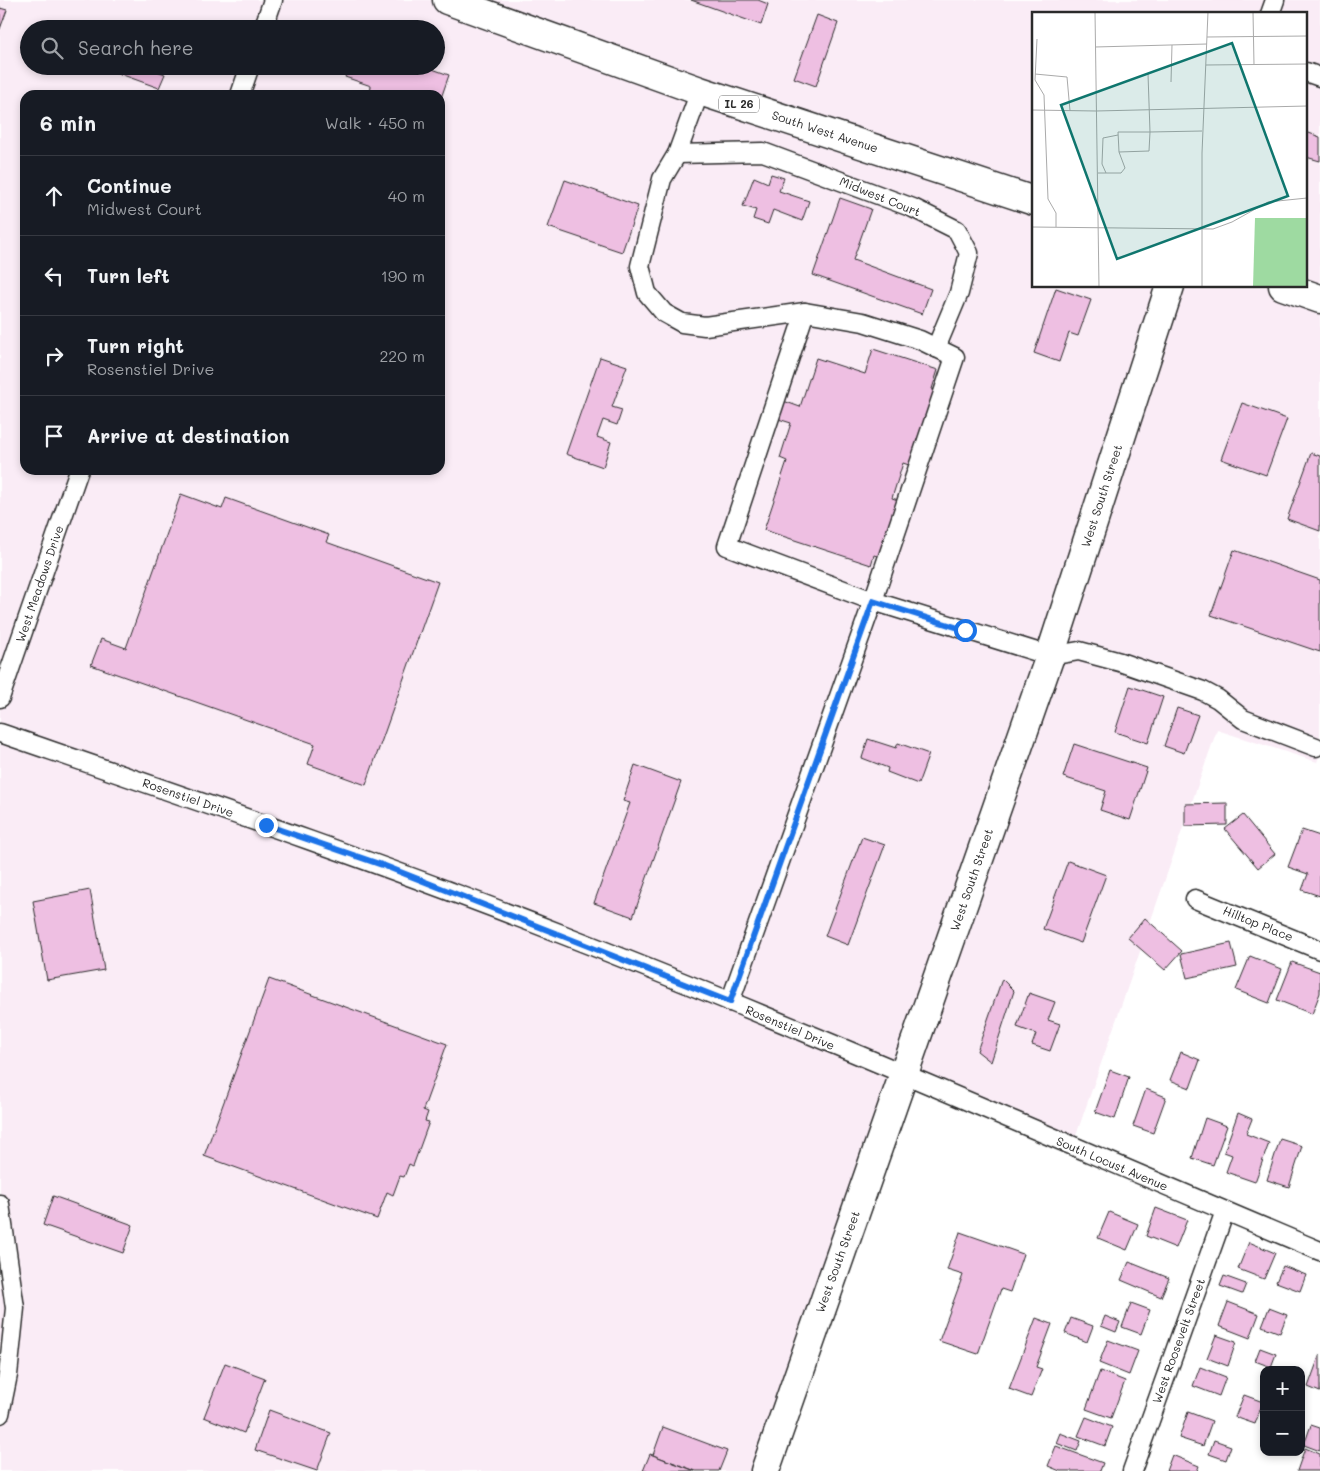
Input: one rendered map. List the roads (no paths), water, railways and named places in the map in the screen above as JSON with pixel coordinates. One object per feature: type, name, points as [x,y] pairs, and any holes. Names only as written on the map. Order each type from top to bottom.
[{"type":"main road","name":"South West Avenue","points":[[447,0],[700,91],[1032,200]]},
{"type":"main road","name":"West South Street","points":[[765,1471],[905,1076],[1050,656],[1169,288]]},
{"type":"main road","points":[[1289,288],[1320,299]]},
{"type":"street","points":[[266,20],[273,0]]},
{"type":"street","points":[[1271,12],[1275,0]]},
{"type":"street","points":[[1308,73],[1320,77]]},
{"type":"street","points":[[242,90],[247,75]]},
{"type":"street","points":[[700,91],[677,154],[662,179],[640,266],[647,293],[664,313],[682,323],[704,326],[805,312],[863,322],[920,340],[955,357],[873,601],[730,1002]]},
{"type":"street","name":"Midwest Court","points":[[677,154],[763,152],[913,208],[957,230],[969,253],[959,293],[936,348]]},
{"type":"street","points":[[805,312],[727,546],[873,601],[1050,656],[1079,651],[1120,662],[1203,691],[1218,699],[1243,719],[1316,747]]},
{"type":"street","name":"West Meadows Drive","points":[[0,698],[77,475]]},
{"type":"street","name":"Rosenstiel Drive","points":[[0,733],[385,866],[730,1002],[905,1076]]},
{"type":"street","name":"Hilltop Place","points":[[1196,898],[1320,950]]},
{"type":"street","name":"South Locust Avenue","points":[[905,1076],[1320,1251]]},
{"type":"street","points":[[0,1204],[15,1308],[8,1375],[0,1414]]},
{"type":"street","name":"West Roosevelt Street","points":[[1132,1471],[1225,1211]]}]
